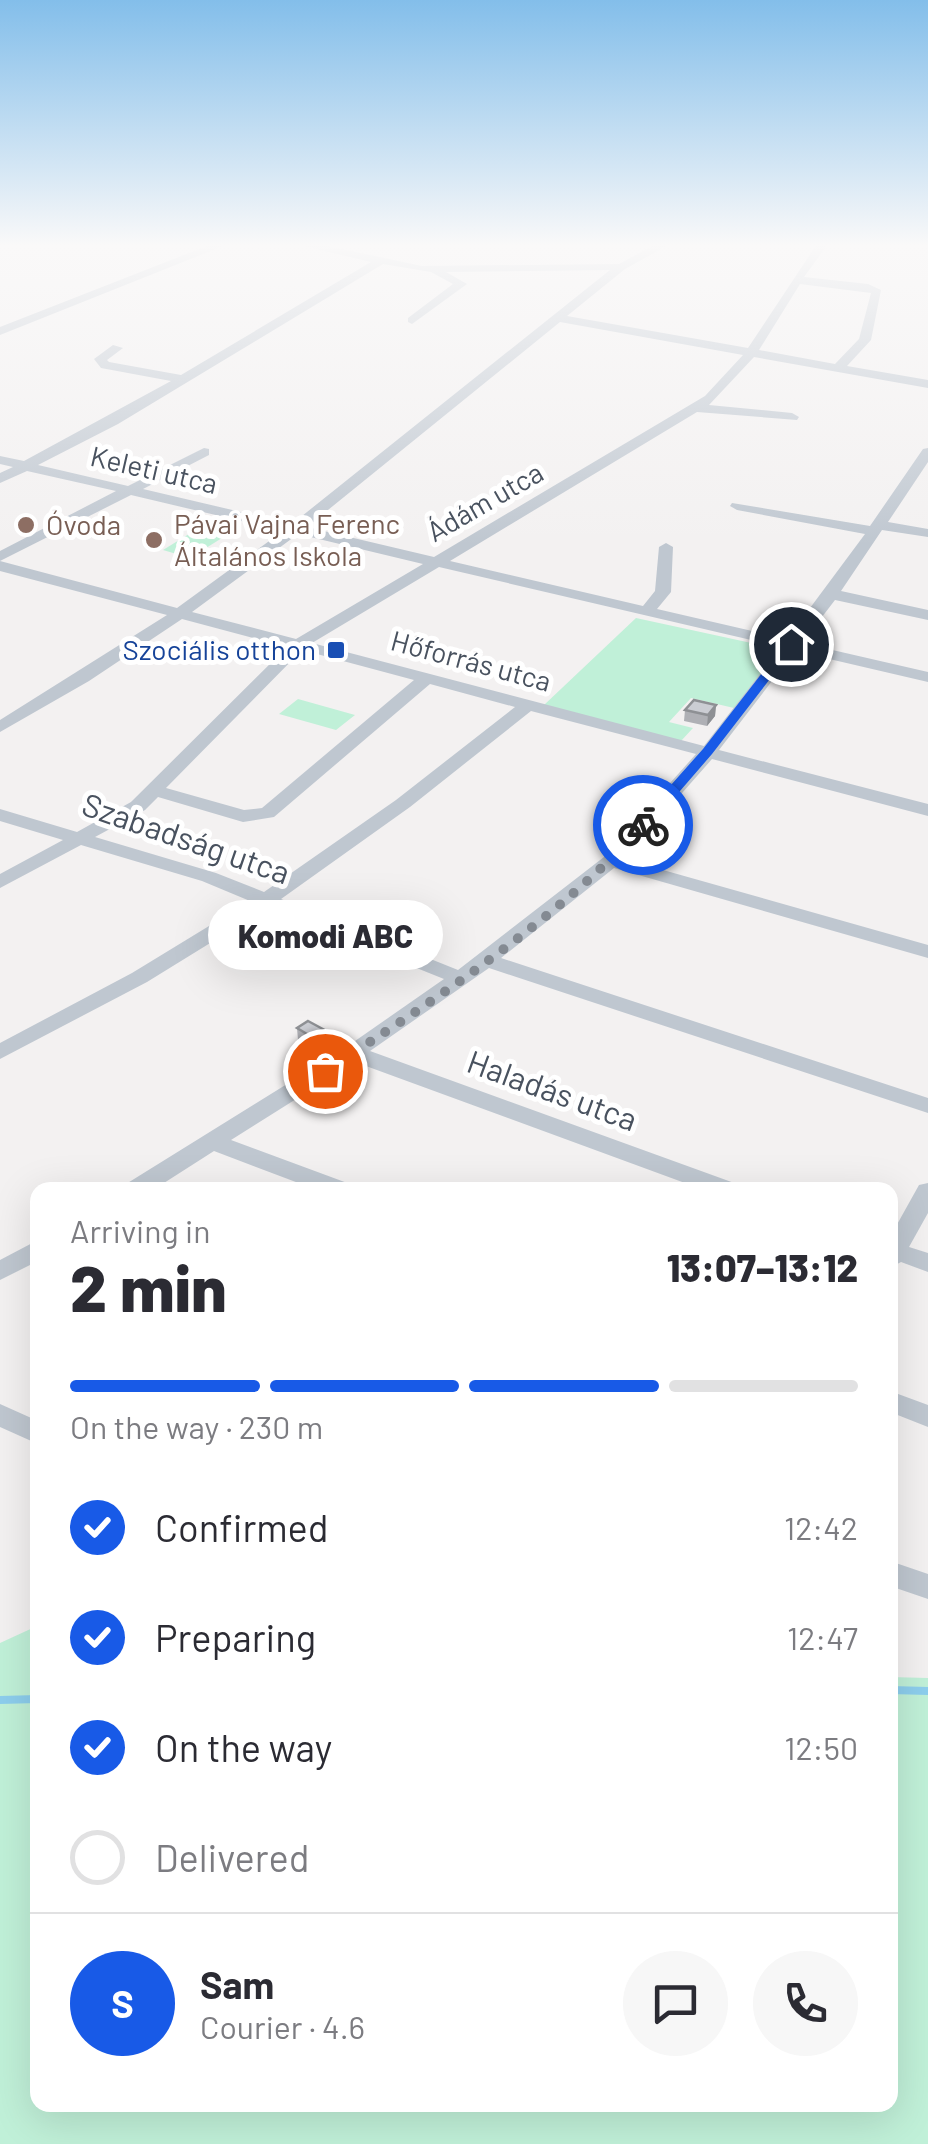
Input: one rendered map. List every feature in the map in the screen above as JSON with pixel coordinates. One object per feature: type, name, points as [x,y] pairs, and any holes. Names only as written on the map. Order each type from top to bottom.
[{"type":"street","points":[[0,479],[243,344]]},
{"type":"street","points":[[0,727],[62,693],[183,614],[524,344]]},
{"type":"street","points":[[701,344],[928,384]]},
{"type":"street","name":"Ádám utca","points":[[0,882],[131,811],[299,644],[696,408],[734,376],[757,344]]},
{"type":"street","points":[[838,368],[862,344]]},
{"type":"street","points":[[117,348],[100,359],[105,365],[184,379]]},
{"type":"street","points":[[696,408],[792,417]]},
{"type":"street","points":[[0,558],[204,452]]},
{"type":"street","points":[[148,1182],[353,1053],[486,960],[611,861],[708,752],[831,594],[927,454]]},
{"type":"street","name":"Keleti utca","points":[[0,460],[928,677]]},
{"type":"street","points":[[737,506],[928,533]]},
{"type":"street","points":[[647,611],[663,592],[666,547]]},
{"type":"street","name":"Hőforrás utca","points":[[0,566],[928,810]]},
{"type":"street","points":[[831,594],[928,615]]},
{"type":"street","points":[[154,790],[243,816],[267,814],[426,678]]},
{"type":"street","points":[[0,1052],[152,970],[267,899],[426,790],[527,705]]},
{"type":"street","name":"Szabadság utca","points":[[0,815],[267,899],[460,978]]},
{"type":"street","points":[[611,861],[928,952]]},
{"type":"street","points":[[486,960],[928,1106]]},
{"type":"street","name":"Haladás utca","points":[[353,1053],[706,1182]]},
{"type":"street","points":[[214,1142],[320,1182]]},
{"type":"street","points":[[898,1241],[928,1191]]},
{"type":"street","points":[[0,1271],[30,1254]]},
{"type":"street","points":[[898,1255],[928,1263]]},
{"type":"street","points":[[898,1403],[928,1416]]},
{"type":"street","points":[[0,1414],[30,1429]]},
{"type":"street","points":[[898,1576],[928,1587]]},
{"type":"green space","points":[[202,526],[230,533],[190,558],[163,550]]},
{"type":"green space","points":[[636,618],[779,649],[734,708],[691,698],[669,722],[693,728],[681,741],[544,705]]},
{"type":"green space","points":[[298,699],[355,715],[336,730],[279,714]]},
{"type":"green space","points":[[30,1629],[30,2112],[898,2112],[898,1677],[928,1678],[928,2144],[0,2144],[0,1643]]},
{"type":"building","points":[[694,700],[716,705],[708,715],[685,710]]},
{"type":"building","points":[[308,1021],[334,1035],[322,1043],[297,1028]]},
{"type":"waterway","points":[[898,1690],[928,1691]]},
{"type":"waterway","points":[[0,1700],[30,1699]]},
{"type":"way so far","points":[[325,1071],[486,960],[611,861],[643,825]]},
{"type":"place","name":"Óvoda","points":[[26,525]]},
{"type":"place","name":"Pávai Vajna Ferenc Általános Iskola","points":[[154,540]]},
{"type":"place","name":"Szociális otthon","points":[[336,650]]},
{"type":"place","name":"Komodi ABC","points":[[325,1071]]},
{"type":"route","points":[[643,825],[708,752],[791,644]]}]
